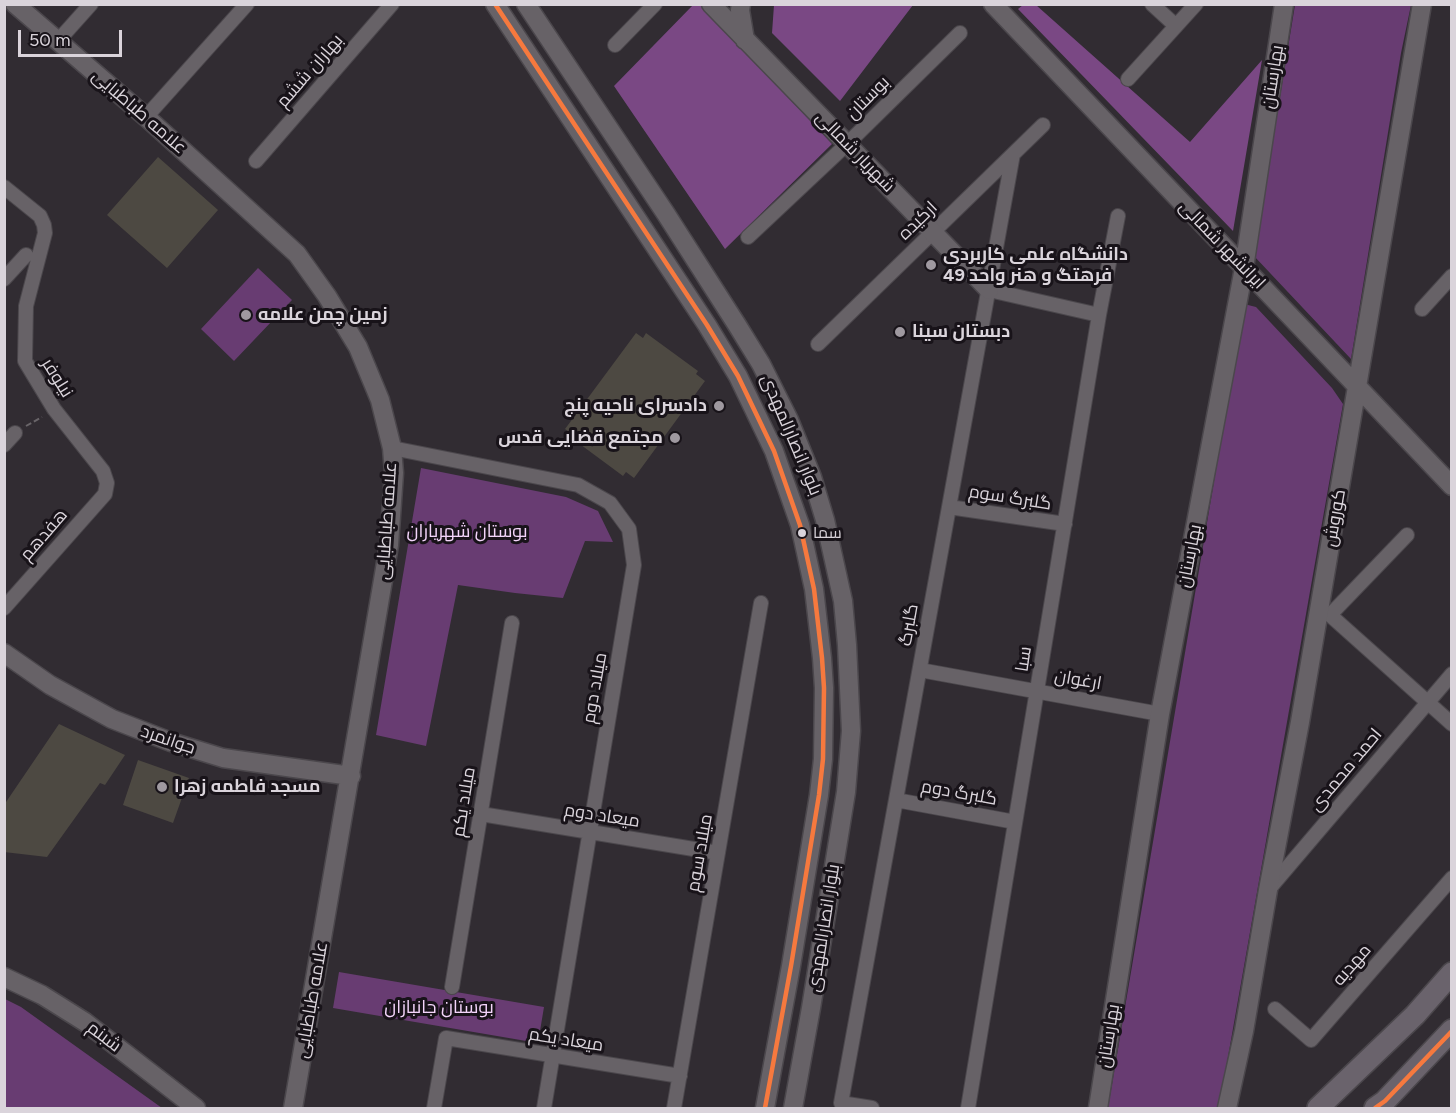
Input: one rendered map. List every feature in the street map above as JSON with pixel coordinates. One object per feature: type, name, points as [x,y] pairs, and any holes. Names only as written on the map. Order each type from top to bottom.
[{"type":"main road","points":[[1318,1108],[1408,1023],[1452,973]]},
{"type":"main road","points":[[1375,1108],[1385,1101],[1448,1037]]},
{"type":"street","name":"علامه طباطبایی","points":[[15,4],[146,117],[297,254],[327,296],[358,347],[380,400],[392,448],[394,473],[389,545],[293,1108]]},
{"type":"street","points":[[57,42],[91,4]]},
{"type":"street","points":[[146,117],[247,4]]},
{"type":"street","name":"بهاران ششم","points":[[256,161],[392,4]]},
{"type":"street","name":"بلوار انصارالمهدی","points":[[495,4],[738,376],[774,451],[800,525],[814,589],[822,658],[823,759],[791,966],[765,1108]]},
{"type":"street","name":"بلوار انصارالمهدی","points":[[526,4],[677,230],[760,364],[793,429],[812,477],[825,520],[843,601],[850,731],[843,814],[793,1108]]},
{"type":"street","points":[[615,45],[655,4]]},
{"type":"street","name":"شهریار شمالی","points":[[711,4],[988,290]]},
{"type":"street","points":[[741,4],[745,40]]},
{"type":"street","name":"ایرانشهر شمالی","points":[[993,4],[1452,486]]},
{"type":"street","points":[[1152,4],[1176,26]]},
{"type":"street","points":[[1128,79],[1196,4]]},
{"type":"street","name":"بهارستان","points":[[1098,1108],[1160,714],[1244,268],[1284,4]]},
{"type":"street","name":"کوروش","points":[[1244,1031],[1300,722],[1422,4]]},
{"type":"street","name":"بوستان","points":[[748,237],[960,33]]},
{"type":"street","name":"ارکیده","points":[[818,344],[1043,125]]},
{"type":"street","name":"گلبرگ","points":[[872,1108],[841,1103],[1013,154]]},
{"type":"street","name":"نیلوفر","points":[[4,187],[40,216],[45,233],[26,306],[25,361],[54,409],[103,471],[106,483]]},
{"type":"street","name":"سبا","points":[[968,1108],[1099,315],[1118,216]]},
{"type":"street","points":[[4,279],[26,255]]},
{"type":"street","points":[[1422,309],[1452,276]]},
{"type":"street","points":[[988,290],[1099,315]]},
{"type":"street","points":[[4,445],[15,434]]},
{"type":"street","name":"میلاد دوم","points":[[392,448],[578,485],[610,503],[629,529],[634,566],[544,1108]]},
{"type":"street","name":"هفدهم","points":[[4,608],[105,494],[106,483]]},
{"type":"street","name":"گلبرگ سوم","points":[[949,507],[1065,524]]},
{"type":"street","points":[[1407,535],[1330,615],[1452,724]]},
{"type":"street","name":"میلاد سوم","points":[[674,1108],[761,603]]},
{"type":"street","name":"میلاد یکم","points":[[452,987],[513,623]]},
{"type":"street","name":"جوانمرد","points":[[4,653],[50,685],[112,719],[171,742],[223,758],[351,776]]},
{"type":"street","name":"ارغوان","points":[[920,670],[1160,714]]},
{"type":"street","name":"احمد محمدی","points":[[1268,890],[1452,674]]},
{"type":"street","name":"گلبرگ دوم","points":[[896,800],[1015,822]]},
{"type":"street","name":"میعاد دوم","points":[[481,814],[718,853]]},
{"type":"street","name":"مهدیه","points":[[1275,1009],[1311,1040],[1452,878]]},
{"type":"street","name":"شبنم","points":[[4,977],[42,995],[85,1022],[196,1108]]},
{"type":"street","points":[[1227,1108],[1244,1031]]},
{"type":"street","points":[[1237,1108],[1244,1031]]},
{"type":"street","name":"میعاد یکم","points":[[434,1108],[447,1038],[680,1076]]},
{"type":"path","points":[[15,434],[54,409]]},
{"type":"green space","points":[[1295,5],[1411,5],[1401,53],[1351,359],[1254,256]]},
{"type":"green space","name":"زمین چمن علامه","points":[[258,268],[292,300],[234,361],[201,329]]},
{"type":"green space","points":[[1244,304],[1256,307],[1332,388],[1343,404],[1219,1108],[1108,1108]]},
{"type":"green space","name":"بوستان شهریاران","points":[[421,468],[566,497],[598,511],[613,542],[585,541],[563,598],[458,585],[426,746],[376,735]]},
{"type":"green space","name":"بوستان جانبازان","points":[[339,972],[544,1007],[538,1043],[333,1008]]},
{"type":"green space","points":[[5,999],[21,1007],[162,1108],[5,1108]]},
{"type":"shaded area","points":[[774,4],[913,5],[840,101],[772,33]]},
{"type":"shaded area","points":[[693,5],[701,5],[832,144],[725,249],[614,86]]},
{"type":"shaded area","points":[[1023,5],[1036,5],[1190,142],[1262,60],[1233,231],[1018,9]]},
{"type":"building","points":[[158,157],[218,210],[167,268],[107,215]]},
{"type":"building","points":[[636,333],[643,338],[646,333],[698,371],[696,374],[705,381],[634,478],[626,472],[623,476],[573,439],[575,436],[565,429]]},
{"type":"building","points":[[59,724],[125,755],[105,785],[100,783],[47,857],[4,852],[4,805]]},
{"type":"building","points":[[138,760],[189,778],[173,823],[123,805]]},
{"type":"transit line","points":[[495,4],[707,325],[738,376],[774,451],[800,525],[814,589],[822,658],[823,759],[791,966],[765,1108]]},
{"type":"transit line","points":[[1375,1108],[1385,1101],[1452,1031]]},
{"type":"place","name":"دانشگاه علمی کاربردی فرهتگ و هنر واحد 49","points":[[931,265]]},
{"type":"place","name":"زمین چمن علامه","points":[[246,315]]},
{"type":"place","name":"دبستان سینا","points":[[900,332]]},
{"type":"place","name":"دادسرای ناحیه پنج","points":[[719,406]]},
{"type":"place","name":"مجتمع قضایی قدس","points":[[675,438]]},
{"type":"place","name":"سما","points":[[802,533]]},
{"type":"place","name":"مسجد فاطمه زهرا","points":[[162,787]]}]
